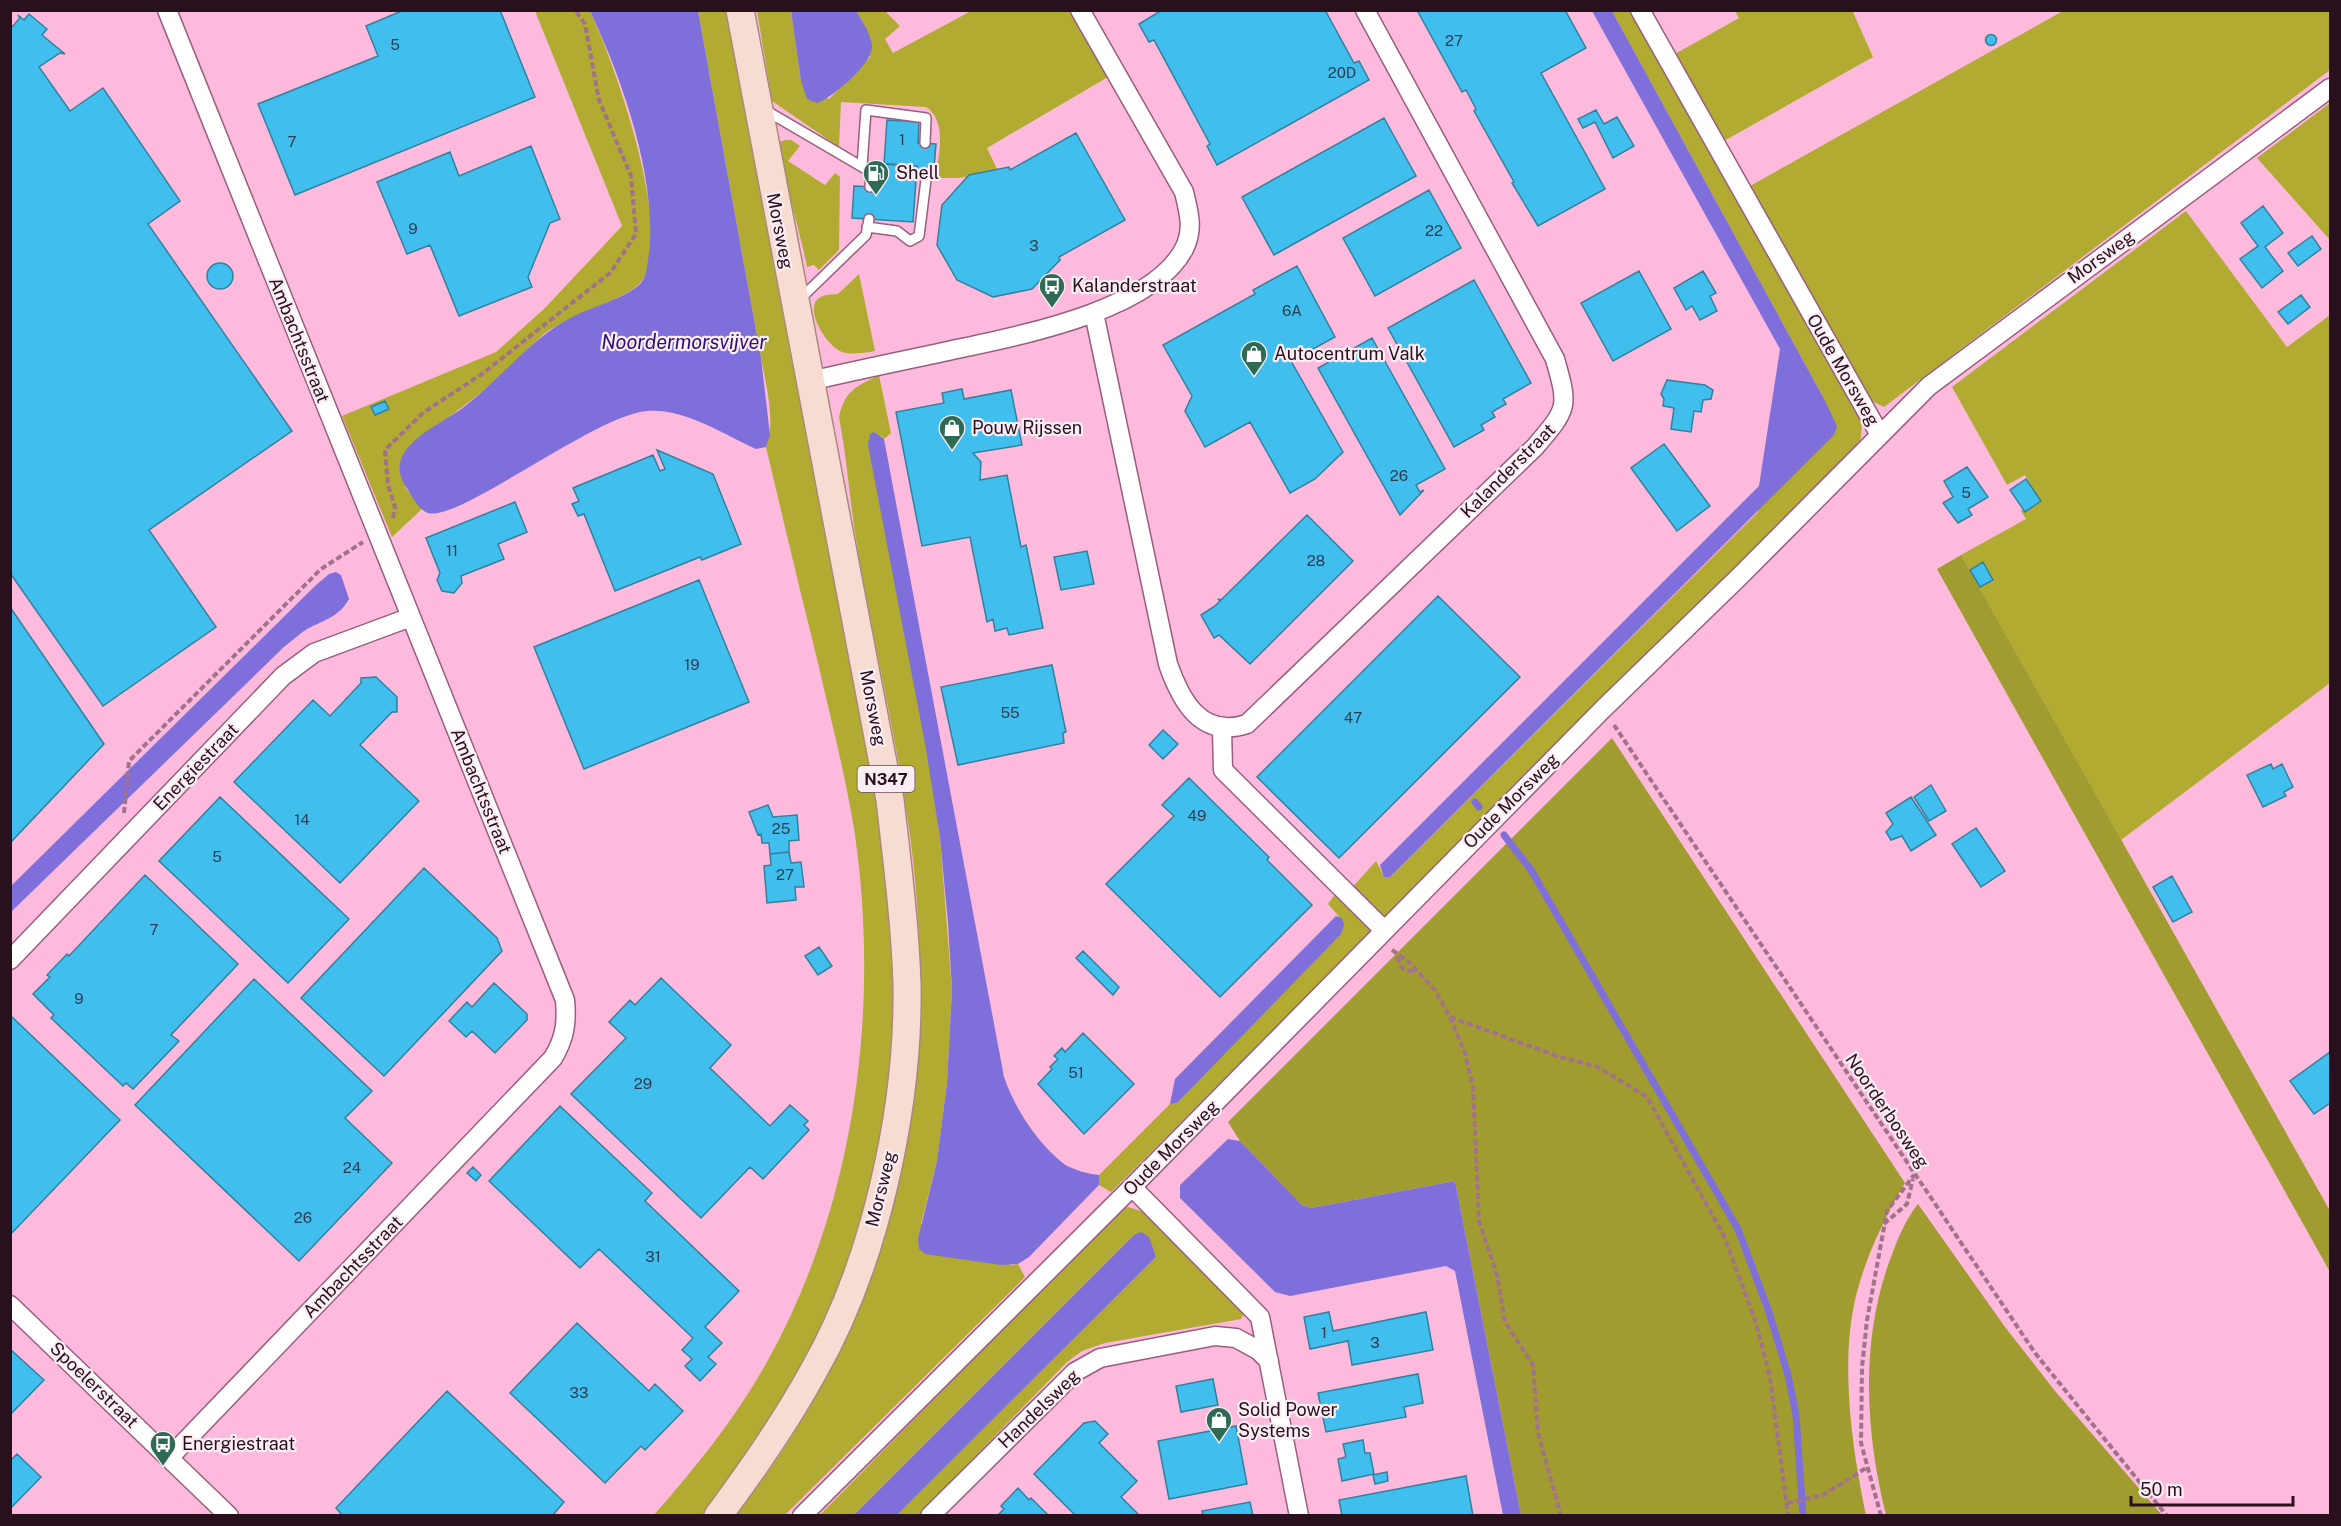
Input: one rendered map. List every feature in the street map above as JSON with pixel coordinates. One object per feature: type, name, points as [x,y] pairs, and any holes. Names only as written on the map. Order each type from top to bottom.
[{"type":"main road","name":"Morsweg","points":[[718,1515],[763,1456],[809,1380],[847,1299],[875,1216],[894,1135],[904,1056],[907,985],[902,903],[890,800],[794,305],[740,10]]},
{"type":"street","name":"Ambachtsstraat","points":[[167,10],[565,1000],[567,1021],[562,1043],[553,1058],[169,1458]]},
{"type":"street","points":[[810,381],[1038,332],[1094,312],[1166,274],[1184,249],[1192,225],[1184,192],[1080,10]]},
{"type":"street","name":"Kalanderstraat","points":[[1222,729],[1236,728],[1254,718],[1535,447],[1562,415],[1566,397],[1555,359],[1365,10]]},
{"type":"street","name":"Oude Morsweg","points":[[802,1515],[1132,1187],[1603,709],[1880,435],[1640,10]]},
{"type":"street","name":"Morsweg","points":[[1880,435],[1929,386],[2331,88]]},
{"type":"street","points":[[1094,312],[1168,664],[1190,709],[1203,720],[1222,729],[1222,770],[1384,930]]},
{"type":"street","name":"Energiestraat","points":[[10,960],[283,676],[314,653],[411,617]]},
{"type":"street","points":[[1132,1187],[1260,1317],[1299,1515]]},
{"type":"street","name":"Spoelerstraat","points":[[10,1305],[229,1515]]},
{"type":"street","name":"Handelsweg","points":[[930,1515],[1075,1372],[1089,1362],[1122,1353],[1226,1336],[1248,1343],[1269,1361]]},
{"type":"lane","points":[[757,106],[871,171],[870,187]]},
{"type":"lane","points":[[862,166],[866,110],[926,118],[925,143]]},
{"type":"lane","points":[[794,305],[866,235],[868,223],[897,231],[910,241],[920,236],[926,180]]},
{"type":"path","points":[[124,814],[129,761],[321,568],[393,522],[395,507],[388,485],[385,450],[424,412],[482,374],[610,273],[636,234],[631,176],[599,100],[585,24],[575,10]]},
{"type":"path","name":"Noorderbosweg","points":[[1603,709],[2035,1353],[2167,1515]]},
{"type":"path","points":[[1384,930],[1388,945],[1397,956],[1403,969],[1416,973]]},
{"type":"path","points":[[1397,956],[1408,961],[1416,973],[1435,990],[1450,1017],[1465,1053],[1473,1087],[1479,1221],[1493,1259],[1505,1322],[1533,1365],[1538,1433],[1561,1515]]},
{"type":"path","points":[[1450,1017],[1557,1056],[1598,1067],[1647,1097],[1724,1236],[1756,1323],[1770,1377],[1788,1515]]},
{"type":"path","points":[[1881,1515],[1866,1468],[1860,1428],[1862,1368],[1887,1211],[1914,1175]]},
{"type":"path","points":[[1884,1224],[1907,1204],[1914,1175]]},
{"type":"path","points":[[1787,1503],[1808,1500],[1841,1486],[1866,1468]]},
{"type":"shaded area","points":[[1852,10],[1873,57],[1724,141],[1675,54],[1739,18],[1735,11]]},
{"type":"shaded area","points":[[535,11],[590,11],[613,67],[638,148],[647,189],[651,227],[650,259],[641,282],[635,288],[548,331],[484,390],[418,438],[405,487],[422,509],[392,537],[342,416],[496,352],[544,309],[622,226]]},
{"type":"shaded area","points":[[698,11],[733,11],[762,170],[773,264],[864,698],[898,960],[891,1105],[847,1276],[792,1393],[705,1515],[653,1516],[700,1461],[743,1402],[768,1360],[798,1300],[822,1237],[840,1172],[854,1105],[861,1037],[864,969],[862,902],[855,835],[843,770],[766,447],[770,426],[767,391]]},
{"type":"shaded area","points":[[757,11],[791,11],[801,81],[829,99],[870,57],[863,22],[856,11],[885,11],[900,26],[885,39],[893,53],[971,11],[1072,11],[1108,77],[987,148],[999,173],[936,178],[940,150],[939,130],[933,113],[926,107],[841,102],[839,147],[772,101]]},
{"type":"shaded area","points":[[1612,11],[1635,11],[1863,417],[1860,444],[1387,917],[1376,916],[1350,890],[1376,861],[1384,876],[1390,877],[1757,513],[1823,397]]},
{"type":"shaded area","points":[[2063,11],[2330,11],[2330,70],[1884,407],[1870,400],[1750,186]]},
{"type":"shaded area","points":[[2330,103],[2330,240],[2257,158]]},
{"type":"shaded area","points":[[791,140],[800,146],[788,161],[825,185],[835,173],[840,177],[839,250],[819,270],[814,265],[807,267],[778,142]]},
{"type":"shaded area","points":[[2186,211],[2287,347],[2330,315],[2330,683],[2121,840],[1961,555],[2026,519],[2021,511],[2039,500],[2025,475],[2007,485],[1952,387]]},
{"type":"shaded area","points":[[859,274],[875,351],[846,353],[836,349],[820,330],[814,307],[820,297],[838,294]]},
{"type":"shaded area","points":[[879,375],[891,433],[884,439],[881,435],[940,838],[952,990],[947,1083],[937,1161],[921,1224],[1011,1265],[1018,1264],[1025,1277],[785,1515],[735,1516],[791,1437],[837,1356],[872,1273],[897,1188],[913,1100],[920,1009],[918,916],[908,821],[860,563],[839,417],[848,395]]},
{"type":"shaded area","points":[[1961,555],[2330,1211],[2330,1272],[1937,569]]},
{"type":"shaded area","points":[[1612,738],[1905,1183],[1871,1250],[1857,1292],[1852,1318],[1848,1374],[1852,1433],[1866,1515],[1521,1515],[1455,1181],[1311,1208],[1302,1205],[1240,1141],[1228,1122]]},
{"type":"shaded area","points":[[1336,893],[1370,924],[1372,932],[1111,1192],[1099,1185],[1099,1175],[1170,1104],[1177,1103],[1341,919],[1328,904]]},
{"type":"shaded area","points":[[1918,1204],[2005,1327],[2055,1391],[2162,1515],[1886,1515],[1870,1418],[1870,1353],[1881,1288],[1903,1229]]},
{"type":"shaded area","points":[[1128,1207],[1141,1211],[1244,1307],[1245,1311],[1241,1319],[1105,1343],[1082,1351],[1067,1362],[918,1515],[897,1515],[1156,1257],[1134,1235],[854,1515],[819,1516],[1120,1210]]},
{"type":"water","name":"Noordermorsvijver","points":[[590,11],[698,11],[761,358],[770,435],[766,447],[756,449],[689,418],[661,411],[647,411],[624,417],[595,430],[468,501],[444,511],[428,513],[416,503],[401,476],[400,463],[405,451],[414,441],[478,396],[543,336],[572,317],[627,293],[641,283],[645,275],[650,231],[648,199],[636,132],[626,99]]},
{"type":"water","points":[[791,11],[856,11],[871,40],[871,52],[860,70],[842,87],[817,103],[807,99],[801,81]]},
{"type":"water","points":[[1592,11],[1612,11],[1837,426],[1834,435],[1390,877],[1384,877],[1380,865],[1759,486],[1780,349]]},
{"type":"water","points":[[874,432],[884,439],[1004,1077],[1028,1125],[1054,1156],[1068,1166],[1099,1175],[1099,1185],[1029,1257],[1018,1264],[1001,1265],[925,1254],[919,1249],[918,1239],[937,1161],[947,1083],[952,990],[940,838],[926,749],[868,445],[870,434]]},
{"type":"water","points":[[336,572],[341,575],[349,599],[341,610],[307,629],[284,647],[11,912],[11,886],[315,586],[329,574]]},
{"type":"water","points":[[1336,916],[1342,918],[1344,925],[1341,934],[1177,1103],[1170,1104],[1175,1079]]},
{"type":"water","points":[[1228,1139],[1240,1141],[1302,1205],[1311,1208],[1455,1181],[1521,1515],[1503,1515],[1455,1271],[1446,1266],[1290,1296],[1275,1292],[1180,1198],[1180,1185]]},
{"type":"water","points":[[1141,1232],[1149,1237],[1156,1257],[897,1515],[854,1515],[1134,1235]]},
{"type":"building","points":[[404,10],[500,10],[535,97],[295,195],[258,104],[378,56],[366,26]]},
{"type":"building","points":[[1162,10],[1325,10],[1354,63],[1359,61],[1369,80],[1217,165],[1207,146],[1210,144],[1154,40],[1149,42],[1139,24]]},
{"type":"building","points":[[1417,10],[1565,10],[1586,48],[1541,73],[1605,189],[1538,226],[1512,183],[1514,182],[1474,111],[1476,109],[1466,90],[1462,92]]},
{"type":"building","points":[[29,14],[47,29],[42,35],[65,54],[60,53],[39,67],[70,111],[103,88],[180,201],[148,224],[292,431],[149,530],[216,627],[103,706],[10,573],[10,25],[12,27],[20,18],[18,15],[24,20]]},
{"type":"building","points":[[1991,34],[1997,40],[1991,46],[1985,40]]},
{"type":"building","points":[[1596,110],[1604,124],[1617,117],[1634,146],[1613,158],[1595,122],[1583,128],[1578,119]]},
{"type":"building","points":[[1384,118],[1416,176],[1274,255],[1242,197]]},
{"type":"building","points":[[887,120],[919,122],[918,143],[936,144],[933,180],[916,179],[917,166],[884,164]]},
{"type":"building","points":[[1076,133],[1125,220],[1059,257],[1060,260],[1032,289],[993,297],[957,280],[937,245],[942,205],[969,175],[1009,167],[1010,170]]},
{"type":"building","points":[[531,146],[560,219],[550,223],[528,277],[532,287],[459,316],[430,245],[407,254],[377,182],[450,152],[459,176]]},
{"type":"building","points":[[877,163],[917,166],[913,222],[852,218],[854,186],[876,187]]},
{"type":"building","points":[[1429,190],[1461,248],[1375,296],[1343,238]]},
{"type":"building","points":[[2263,206],[2283,233],[2265,247],[2283,271],[2262,288],[2240,259],[2258,246],[2241,223]]},
{"type":"building","points":[[2312,236],[2321,249],[2298,266],[2288,253]]},
{"type":"building","points":[[220,263],[229,267],[233,276],[229,285],[220,289],[211,285],[207,276],[211,267]]},
{"type":"building","points":[[1297,266],[1335,337],[1291,361],[1343,452],[1315,479],[1290,493],[1250,422],[1205,447],[1185,411],[1192,396],[1163,345],[1255,294],[1253,290]]},
{"type":"building","points":[[1639,271],[1671,329],[1613,361],[1581,303]]},
{"type":"building","points":[[1703,271],[1716,293],[1710,296],[1717,311],[1700,320],[1692,306],[1686,310],[1674,288]]},
{"type":"building","points":[[1474,280],[1531,383],[1503,399],[1506,404],[1492,412],[1495,417],[1481,425],[1484,430],[1454,447],[1388,328]]},
{"type":"building","points":[[2301,295],[2310,307],[2288,324],[2278,312]]},
{"type":"building","points":[[1372,338],[1445,469],[1416,485],[1420,492],[1424,490],[1400,515],[1318,368]]},
{"type":"building","points":[[1667,380],[1705,385],[1713,390],[1711,399],[1703,400],[1701,412],[1694,411],[1691,432],[1671,429],[1674,408],[1663,406],[1664,399],[1661,394]]},
{"type":"building","points":[[962,389],[964,399],[1011,390],[1022,445],[973,453],[981,462],[980,480],[1007,475],[1021,547],[1026,545],[1043,628],[1009,635],[1007,628],[995,631],[993,619],[987,622],[970,537],[922,546],[896,412],[944,403],[942,393]]},
{"type":"building","points":[[385,401],[389,409],[375,415],[371,407]]},
{"type":"building","points":[[1664,444],[1710,506],[1677,531],[1631,468]]},
{"type":"building","points":[[657,450],[713,474],[741,544],[702,560],[700,557],[615,591],[584,514],[578,516],[572,504],[579,501],[573,488],[653,455],[660,471],[665,469]]},
{"type":"building","points":[[1967,467],[1988,497],[1968,509],[1972,515],[1958,523],[1943,503],[1953,497],[1944,481]]},
{"type":"building","points":[[2026,479],[2041,501],[2025,512],[2010,490]]},
{"type":"building","points":[[515,502],[527,532],[498,544],[504,559],[461,576],[462,583],[454,593],[442,591],[437,580],[440,573],[426,538]]},
{"type":"building","points":[[1307,515],[1353,561],[1250,664],[1219,635],[1214,638],[1201,615],[1215,606],[1220,601],[1218,599],[1221,600]]},
{"type":"building","points":[[1087,551],[1094,584],[1061,590],[1054,557]]},
{"type":"building","points":[[1983,562],[1993,580],[1980,587],[1970,570]]},
{"type":"building","points":[[699,580],[749,702],[584,769],[534,647]]},
{"type":"building","points":[[1438,596],[1520,677],[1339,858],[1257,777]]},
{"type":"building","points":[[10,607],[104,744],[10,843]]},
{"type":"building","points":[[1052,665],[1066,732],[1063,733],[1064,743],[958,765],[941,687]]},
{"type":"building","points":[[376,677],[397,697],[397,712],[392,712],[360,745],[419,801],[340,883],[234,782],[313,700],[330,716],[361,683],[361,678]]},
{"type":"building","points":[[1163,730],[1178,744],[1163,759],[1149,745]]},
{"type":"building","points":[[2271,764],[2273,769],[2282,764],[2293,787],[2284,792],[2286,796],[2263,807],[2247,775]]},
{"type":"building","points":[[1189,778],[1269,857],[1267,860],[1312,905],[1220,997],[1106,884],[1174,816],[1162,805]]},
{"type":"building","points":[[1931,785],[1946,811],[1929,821],[1914,797]]},
{"type":"building","points":[[220,797],[349,919],[288,983],[159,861]]},
{"type":"building","points":[[1911,797],[1936,835],[1911,851],[1902,836],[1891,840],[1886,832],[1893,824],[1886,813]]},
{"type":"building","points":[[768,805],[773,817],[797,815],[799,840],[789,841],[789,852],[770,854],[769,843],[762,843],[761,834],[758,835],[749,812]]},
{"type":"building","points":[[1976,828],[2005,871],[1981,887],[1952,844]]},
{"type":"building","points":[[789,852],[791,863],[801,862],[804,887],[795,887],[796,900],[767,903],[764,866],[771,865],[770,854]]},
{"type":"building","points":[[424,868],[497,938],[502,951],[384,1076],[301,998]]},
{"type":"building","points":[[145,875],[238,964],[171,1035],[179,1041],[133,1089],[126,1083],[123,1086],[51,1018],[54,1015],[33,994],[50,977],[47,975],[67,954],[69,956]]},
{"type":"building","points":[[2172,876],[2192,912],[2173,922],[2153,887]]},
{"type":"building","points":[[819,947],[832,966],[818,975],[805,956]]},
{"type":"building","points":[[1083,951],[1119,987],[1113,995],[1076,958]]},
{"type":"building","points":[[661,978],[731,1045],[710,1068],[770,1126],[790,1105],[808,1121],[804,1125],[809,1130],[763,1179],[750,1167],[701,1218],[571,1094],[626,1038],[609,1022],[630,1000],[635,1005]]},
{"type":"building","points":[[254,979],[372,1091],[345,1118],[392,1163],[299,1261],[135,1105]]},
{"type":"building","points":[[494,983],[527,1014],[527,1020],[495,1053],[472,1031],[466,1037],[449,1021],[467,1002],[472,1007]]},
{"type":"building","points":[[10,1017],[120,1120],[10,1235]]},
{"type":"building","points":[[1083,1033],[1134,1084],[1084,1134],[1038,1084],[1058,1059],[1054,1056],[1062,1048],[1065,1052]]},
{"type":"building","points":[[2330,1052],[2330,1103],[2314,1114],[2290,1081]]},
{"type":"building","points":[[560,1106],[652,1193],[645,1201],[739,1291],[705,1327],[722,1343],[708,1357],[716,1364],[700,1381],[685,1366],[692,1359],[682,1350],[693,1338],[599,1249],[580,1268],[489,1181]]},
{"type":"building","points":[[473,1167],[481,1175],[476,1181],[467,1173]]},
{"type":"building","points":[[1329,1312],[1333,1331],[1426,1312],[1433,1350],[1352,1365],[1348,1341],[1310,1349],[1304,1317]]},
{"type":"building","points":[[577,1323],[649,1391],[655,1384],[683,1411],[645,1450],[641,1446],[605,1483],[510,1393]]},
{"type":"building","points":[[10,1349],[44,1380],[10,1415]]},
{"type":"building","points":[[1418,1374],[1423,1403],[1404,1407],[1406,1417],[1326,1432],[1318,1393]]},
{"type":"building","points":[[1213,1379],[1218,1405],[1181,1412],[1176,1386]]},
{"type":"building","points":[[447,1391],[564,1502],[552,1516],[343,1516],[336,1508]]},
{"type":"building","points":[[1095,1421],[1108,1434],[1099,1443],[1137,1481],[1121,1497],[1140,1516],[1076,1516],[1034,1474],[1084,1423]]},
{"type":"building","points":[[1236,1426],[1247,1484],[1169,1499],[1158,1441]]},
{"type":"building","points":[[1363,1440],[1365,1453],[1370,1453],[1374,1474],[1342,1481],[1338,1459],[1346,1457],[1343,1444]]},
{"type":"building","points":[[17,1454],[41,1477],[10,1509],[10,1461]]},
{"type":"building","points":[[1387,1472],[1388,1481],[1375,1484],[1373,1475]]},
{"type":"building","points":[[1466,1476],[1473,1516],[1342,1516],[1339,1500]]},
{"type":"building","points":[[1018,1488],[1049,1516],[997,1516],[1004,1509],[1001,1506]]},
{"type":"building","points":[[1250,1502],[1253,1516],[1203,1516],[1202,1511]]},
{"type":"waterway","points":[[1475,802],[1479,807]]},
{"type":"waterway","points":[[1504,835],[1531,870],[1738,1229],[1769,1312],[1788,1375],[1796,1415],[1803,1516]]},
{"type":"place","name":"Shell","points":[[876,196]]},
{"type":"place","name":"Kalanderstraat","points":[[1052,309]]},
{"type":"place","name":"Autocentrum Valk","points":[[1254,377]]},
{"type":"place","name":"Pouw Rijssen","points":[[952,451]]},
{"type":"place","name":"Solid Power Systems","points":[[1219,1443]]},
{"type":"place","name":"Energiestraat","points":[[163,1467]]}]
